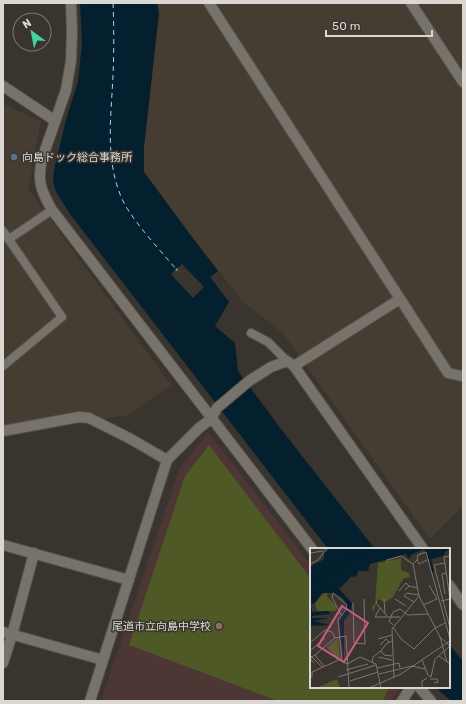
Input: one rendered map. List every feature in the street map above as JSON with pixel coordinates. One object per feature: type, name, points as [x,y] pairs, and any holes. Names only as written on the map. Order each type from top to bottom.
[{"type":"street","points":[[71,3],[71,61],[66,90],[54,120],[39,172],[40,186],[44,197],[52,210],[211,419],[311,548]]},
{"type":"street","points":[[209,3],[448,373],[461,376],[463,375]]},
{"type":"street","points":[[411,3],[463,82]]},
{"type":"street","points":[[3,86],[54,120]]},
{"type":"street","points":[[90,701],[167,460],[199,428],[211,419],[216,408],[249,381],[278,363],[290,364],[400,299]]},
{"type":"street","points":[[290,364],[422,548]]},
{"type":"street","points":[[3,430],[79,417],[89,418],[129,438],[167,460]]},
{"type":"street","points":[[3,545],[129,580]]},
{"type":"street","points":[[3,663],[8,633],[34,554]]},
{"type":"street","points":[[450,586],[463,605]]},
{"type":"street","points":[[8,633],[104,660]]},
{"type":"street","points":[[402,701],[411,688]]},
{"type":"street","points":[[420,688],[431,701]]},
{"type":"lane","points":[[9,239],[52,210]]},
{"type":"lane","points":[[3,231],[62,317],[3,366]]},
{"type":"lane","points":[[251,333],[268,342],[290,364]]},
{"type":"shaded area","points":[[157,3],[463,3],[463,506],[430,539],[283,333],[243,302],[144,172],[144,147],[159,13]]},
{"type":"shaded area","points":[[3,104],[41,121],[28,189],[171,385],[126,416],[3,426]]},
{"type":"shaded area","name":"尾道市立向島中学校","points":[[208,432],[310,564],[310,688],[400,688],[391,701],[101,701],[179,470]]},
{"type":"green space","name":"尾道市立向島中学校","points":[[209,445],[310,578],[310,688],[389,688],[383,701],[278,701],[129,645],[185,476]]},
{"type":"water","points":[[80,3],[157,3],[159,13],[144,147],[144,172],[218,271],[210,277],[229,302],[215,326],[235,343],[238,371],[281,429],[374,548],[327,548],[70,214],[56,192],[53,181],[54,170],[66,120],[78,81],[82,43]]},
{"type":"water","points":[[450,645],[463,661],[463,701],[451,701],[436,688],[450,688]]},
{"type":"pier","points":[[182,264],[204,287],[193,298],[171,274]]},
{"type":"ferry route","points":[[113,3],[114,58],[110,142],[114,174],[118,190],[125,205],[136,222],[176,269]]},
{"type":"place","name":"向島ドック総合事務所","points":[[14,157]]},
{"type":"place","name":"尾道市立向島中学校","points":[[219,626]]}]
